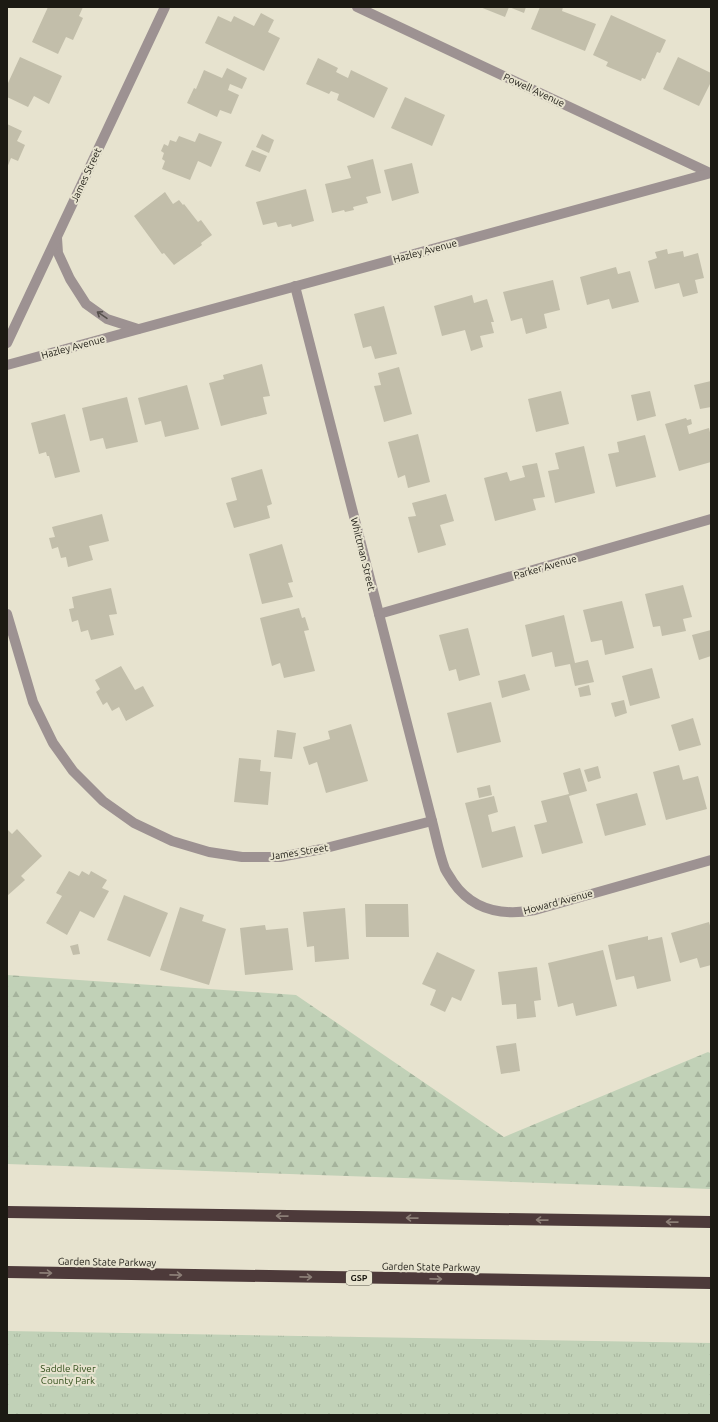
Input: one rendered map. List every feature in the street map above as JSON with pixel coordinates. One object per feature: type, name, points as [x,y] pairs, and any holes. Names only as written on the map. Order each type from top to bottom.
[{"type":"highway","points":[[7,1205],[86,1212]]},
{"type":"highway","points":[[7,1212],[711,1222]]},
{"type":"highway","name":"Garden State Parkway","points":[[7,1272],[711,1283]]},
{"type":"street","name":"James Street","points":[[7,343],[165,7]]},
{"type":"street","name":"Powell Avenue","points":[[357,7],[711,173]]},
{"type":"street","name":"Hazley Avenue","points":[[7,365],[711,173]]},
{"type":"street","name":"Hazley Avenue","points":[[57,236],[58,252],[70,279],[86,304],[107,319],[138,329]]},
{"type":"street","name":"Whittman Street","points":[[295,286],[432,821]]},
{"type":"street","name":"Parker Avenue","points":[[379,614],[711,519]]},
{"type":"street","name":"James Street","points":[[7,614],[32,702],[53,743],[73,771],[103,801],[134,823],[172,841],[209,852],[242,857],[280,857],[322,849],[432,821]]},
{"type":"street","name":"Howard Avenue","points":[[432,821],[445,870],[459,890],[476,904],[496,912],[518,913],[535,910],[711,860]]},
{"type":"green space","points":[[7,975],[296,995],[504,1137],[708,1052],[710,1053],[711,1189],[7,1164]]},
{"type":"green space","name":"Saddle River County Park","points":[[7,1331],[711,1343],[711,1415],[7,1415]]},
{"type":"building","points":[[48,7],[83,7],[79,16],[83,18],[73,40],[66,37],[58,54],[32,42]]},
{"type":"building","points":[[480,7],[509,7],[505,17]]},
{"type":"building","points":[[509,7],[526,7],[524,13]]},
{"type":"building","points":[[540,7],[563,7],[562,11],[596,24],[585,51],[531,29]]},
{"type":"building","points":[[261,13],[274,20],[268,32],[280,38],[264,71],[205,43],[218,16],[231,22],[234,16],[254,26]]},
{"type":"building","points":[[611,15],[666,40],[660,53],[657,52],[645,79],[642,78],[641,81],[606,66],[608,62],[593,55]]},
{"type":"building","points":[[20,57],[62,76],[49,104],[34,96],[28,107],[7,97],[7,83]]},
{"type":"building","points":[[678,57],[711,73],[711,82],[699,106],[663,89]]},
{"type":"building","points":[[318,58],[338,68],[336,72],[348,78],[351,70],[388,88],[374,118],[337,100],[339,94],[331,91],[329,94],[306,84]]},
{"type":"building","points":[[227,68],[247,78],[242,89],[230,84],[228,90],[239,95],[231,114],[220,110],[217,117],[187,103],[194,88],[196,89],[204,70],[222,78]]},
{"type":"building","points":[[405,97],[445,115],[432,146],[391,128]]},
{"type":"building","points":[[7,124],[22,131],[17,141],[25,145],[18,161],[11,158],[7,168]]},
{"type":"building","points":[[199,133],[222,142],[211,167],[198,161],[190,180],[162,169],[165,161],[162,159],[164,153],[161,151],[164,144],[168,146],[170,140],[176,142],[179,136],[195,142]]},
{"type":"building","points":[[262,134],[274,140],[269,153],[256,147]]},
{"type":"building","points":[[252,150],[267,156],[260,172],[245,166]]},
{"type":"building","points":[[373,159],[381,193],[366,197],[368,203],[353,207],[354,210],[345,212],[344,210],[332,213],[325,184],[351,178],[347,166]]},
{"type":"building","points":[[412,163],[419,193],[392,201],[384,170]]},
{"type":"building","points":[[306,189],[314,221],[292,227],[291,224],[278,227],[276,222],[263,225],[256,202]]},
{"type":"building","points":[[165,192],[173,204],[179,200],[183,205],[184,204],[198,222],[201,220],[212,235],[201,243],[202,245],[174,265],[164,253],[162,254],[134,216]]},
{"type":"building","points":[[667,249],[668,254],[683,251],[684,257],[698,253],[704,278],[695,280],[698,293],[683,297],[679,283],[655,289],[648,261],[657,258],[655,252]]},
{"type":"building","points":[[616,267],[618,274],[630,271],[639,302],[612,309],[609,299],[587,305],[580,277]]},
{"type":"building","points":[[553,280],[560,310],[544,314],[547,328],[526,334],[522,318],[511,321],[503,292]]},
{"type":"building","points":[[472,295],[474,303],[487,299],[494,322],[491,322],[494,333],[480,336],[483,347],[471,351],[465,330],[442,336],[434,306]]},
{"type":"building","points":[[384,306],[397,354],[375,359],[371,346],[363,348],[354,314]]},
{"type":"building","points":[[262,364],[270,396],[263,397],[267,414],[221,426],[209,383],[224,379],[223,375]]},
{"type":"building","points":[[399,367],[412,414],[384,422],[374,386],[381,385],[378,373]]},
{"type":"building","points":[[711,381],[711,407],[700,409],[694,385]]},
{"type":"building","points":[[187,385],[199,429],[165,437],[161,421],[145,425],[138,398]]},
{"type":"building","points":[[561,391],[569,424],[536,432],[528,399]]},
{"type":"building","points":[[650,391],[656,416],[637,421],[631,395]]},
{"type":"building","points":[[127,397],[138,442],[106,449],[103,438],[90,441],[82,408]]},
{"type":"building","points":[[65,414],[80,472],[55,478],[49,456],[47,456],[46,452],[39,454],[31,423]]},
{"type":"building","points":[[686,418],[687,420],[691,419],[692,424],[687,426],[689,434],[709,428],[711,437],[711,462],[679,471],[665,424]]},
{"type":"building","points":[[418,434],[430,482],[408,488],[405,475],[398,478],[388,442]]},
{"type":"building","points":[[645,435],[656,477],[616,487],[608,454],[619,452],[617,442]]},
{"type":"building","points":[[584,446],[595,493],[555,503],[548,471],[559,469],[555,453]]},
{"type":"building","points":[[537,463],[545,497],[533,499],[536,510],[495,521],[484,478],[507,472],[510,481],[525,477],[522,466]]},
{"type":"building","points":[[262,469],[272,504],[267,506],[270,518],[234,528],[226,503],[237,500],[231,478]]},
{"type":"building","points":[[446,494],[454,521],[440,525],[446,545],[418,553],[408,517],[416,516],[412,503]]},
{"type":"building","points":[[102,514],[109,541],[89,546],[93,560],[68,567],[66,557],[61,558],[58,547],[52,549],[49,538],[55,537],[52,527]]},
{"type":"building","points":[[282,544],[293,582],[288,583],[293,597],[262,604],[249,554]]},
{"type":"building","points":[[683,585],[692,617],[683,619],[686,631],[662,636],[660,626],[653,627],[645,594]]},
{"type":"building","points":[[111,588],[117,614],[109,615],[114,635],[91,640],[88,630],[81,632],[78,620],[72,622],[69,609],[74,608],[72,597]]},
{"type":"building","points":[[622,601],[634,648],[605,655],[602,640],[591,642],[583,610]]},
{"type":"building","points":[[299,608],[302,618],[305,617],[309,630],[304,631],[315,671],[284,678],[280,663],[272,666],[260,618]]},
{"type":"building","points":[[564,615],[575,663],[588,660],[594,682],[575,686],[570,664],[555,667],[552,652],[532,657],[525,625]]},
{"type":"building","points":[[468,628],[480,675],[459,681],[456,669],[449,671],[439,635]]},
{"type":"building","points":[[711,630],[711,656],[699,660],[692,635]]},
{"type":"building","points":[[121,666],[135,690],[143,686],[154,706],[126,721],[119,707],[112,711],[107,702],[103,705],[96,692],[100,689],[95,680]]},
{"type":"building","points":[[652,668],[660,698],[630,706],[622,676]]},
{"type":"building","points":[[525,674],[530,690],[502,698],[498,681]]},
{"type":"building","points":[[589,685],[591,695],[580,697],[578,688]]},
{"type":"building","points":[[624,700],[627,713],[615,717],[611,703]]},
{"type":"building","points":[[491,702],[501,742],[457,753],[447,713]]},
{"type":"building","points":[[693,718],[701,745],[679,751],[671,725]]},
{"type":"building","points":[[351,724],[368,781],[326,793],[317,762],[309,765],[303,747],[330,739],[328,731]]},
{"type":"building","points":[[277,730],[296,733],[292,759],[274,757]]},
{"type":"building","points":[[239,758],[261,760],[260,771],[271,772],[268,805],[234,802]]},
{"type":"building","points":[[679,765],[683,780],[698,776],[707,809],[666,820],[653,772]]},
{"type":"building","points":[[598,766],[601,778],[588,782],[584,770]]},
{"type":"building","points":[[580,768],[587,791],[569,796],[583,843],[542,854],[534,825],[547,822],[541,801],[569,794],[563,773]]},
{"type":"building","points":[[490,785],[492,795],[479,798],[477,788]]},
{"type":"building","points":[[637,793],[646,825],[605,836],[596,804]]},
{"type":"building","points":[[494,796],[498,812],[488,815],[492,832],[515,826],[523,857],[482,868],[465,803]]},
{"type":"building","points":[[7,829],[12,834],[17,829],[42,856],[21,876],[25,880],[7,896]]},
{"type":"building","points":[[69,871],[79,876],[82,871],[89,875],[91,871],[107,880],[102,888],[109,891],[94,918],[80,911],[67,935],[46,923],[62,896],[56,893]]},
{"type":"building","points":[[124,895],[168,913],[150,957],[107,940]]},
{"type":"building","points":[[365,904],[408,904],[409,937],[366,937]]},
{"type":"building","points":[[180,907],[204,915],[202,921],[226,929],[209,985],[160,970]]},
{"type":"building","points":[[345,908],[349,959],[315,962],[314,946],[307,947],[303,912]]},
{"type":"building","points":[[709,922],[711,929],[711,965],[700,968],[697,958],[680,963],[671,933]]},
{"type":"building","points":[[265,925],[266,930],[288,928],[293,970],[245,975],[240,928]]},
{"type":"building","points":[[648,936],[648,940],[662,937],[671,981],[637,989],[634,976],[616,980],[608,945]]},
{"type":"building","points":[[78,944],[80,954],[73,955],[70,946]]},
{"type":"building","points":[[603,950],[617,1006],[576,1016],[573,1003],[558,1007],[548,963]]},
{"type":"building","points":[[437,952],[475,970],[461,1001],[452,997],[445,1012],[430,1005],[436,990],[422,984]]},
{"type":"building","points":[[537,967],[541,1000],[534,1001],[536,1017],[517,1019],[516,1004],[502,1005],[498,972]]},
{"type":"building","points":[[516,1043],[520,1071],[501,1074],[496,1046]]}]
